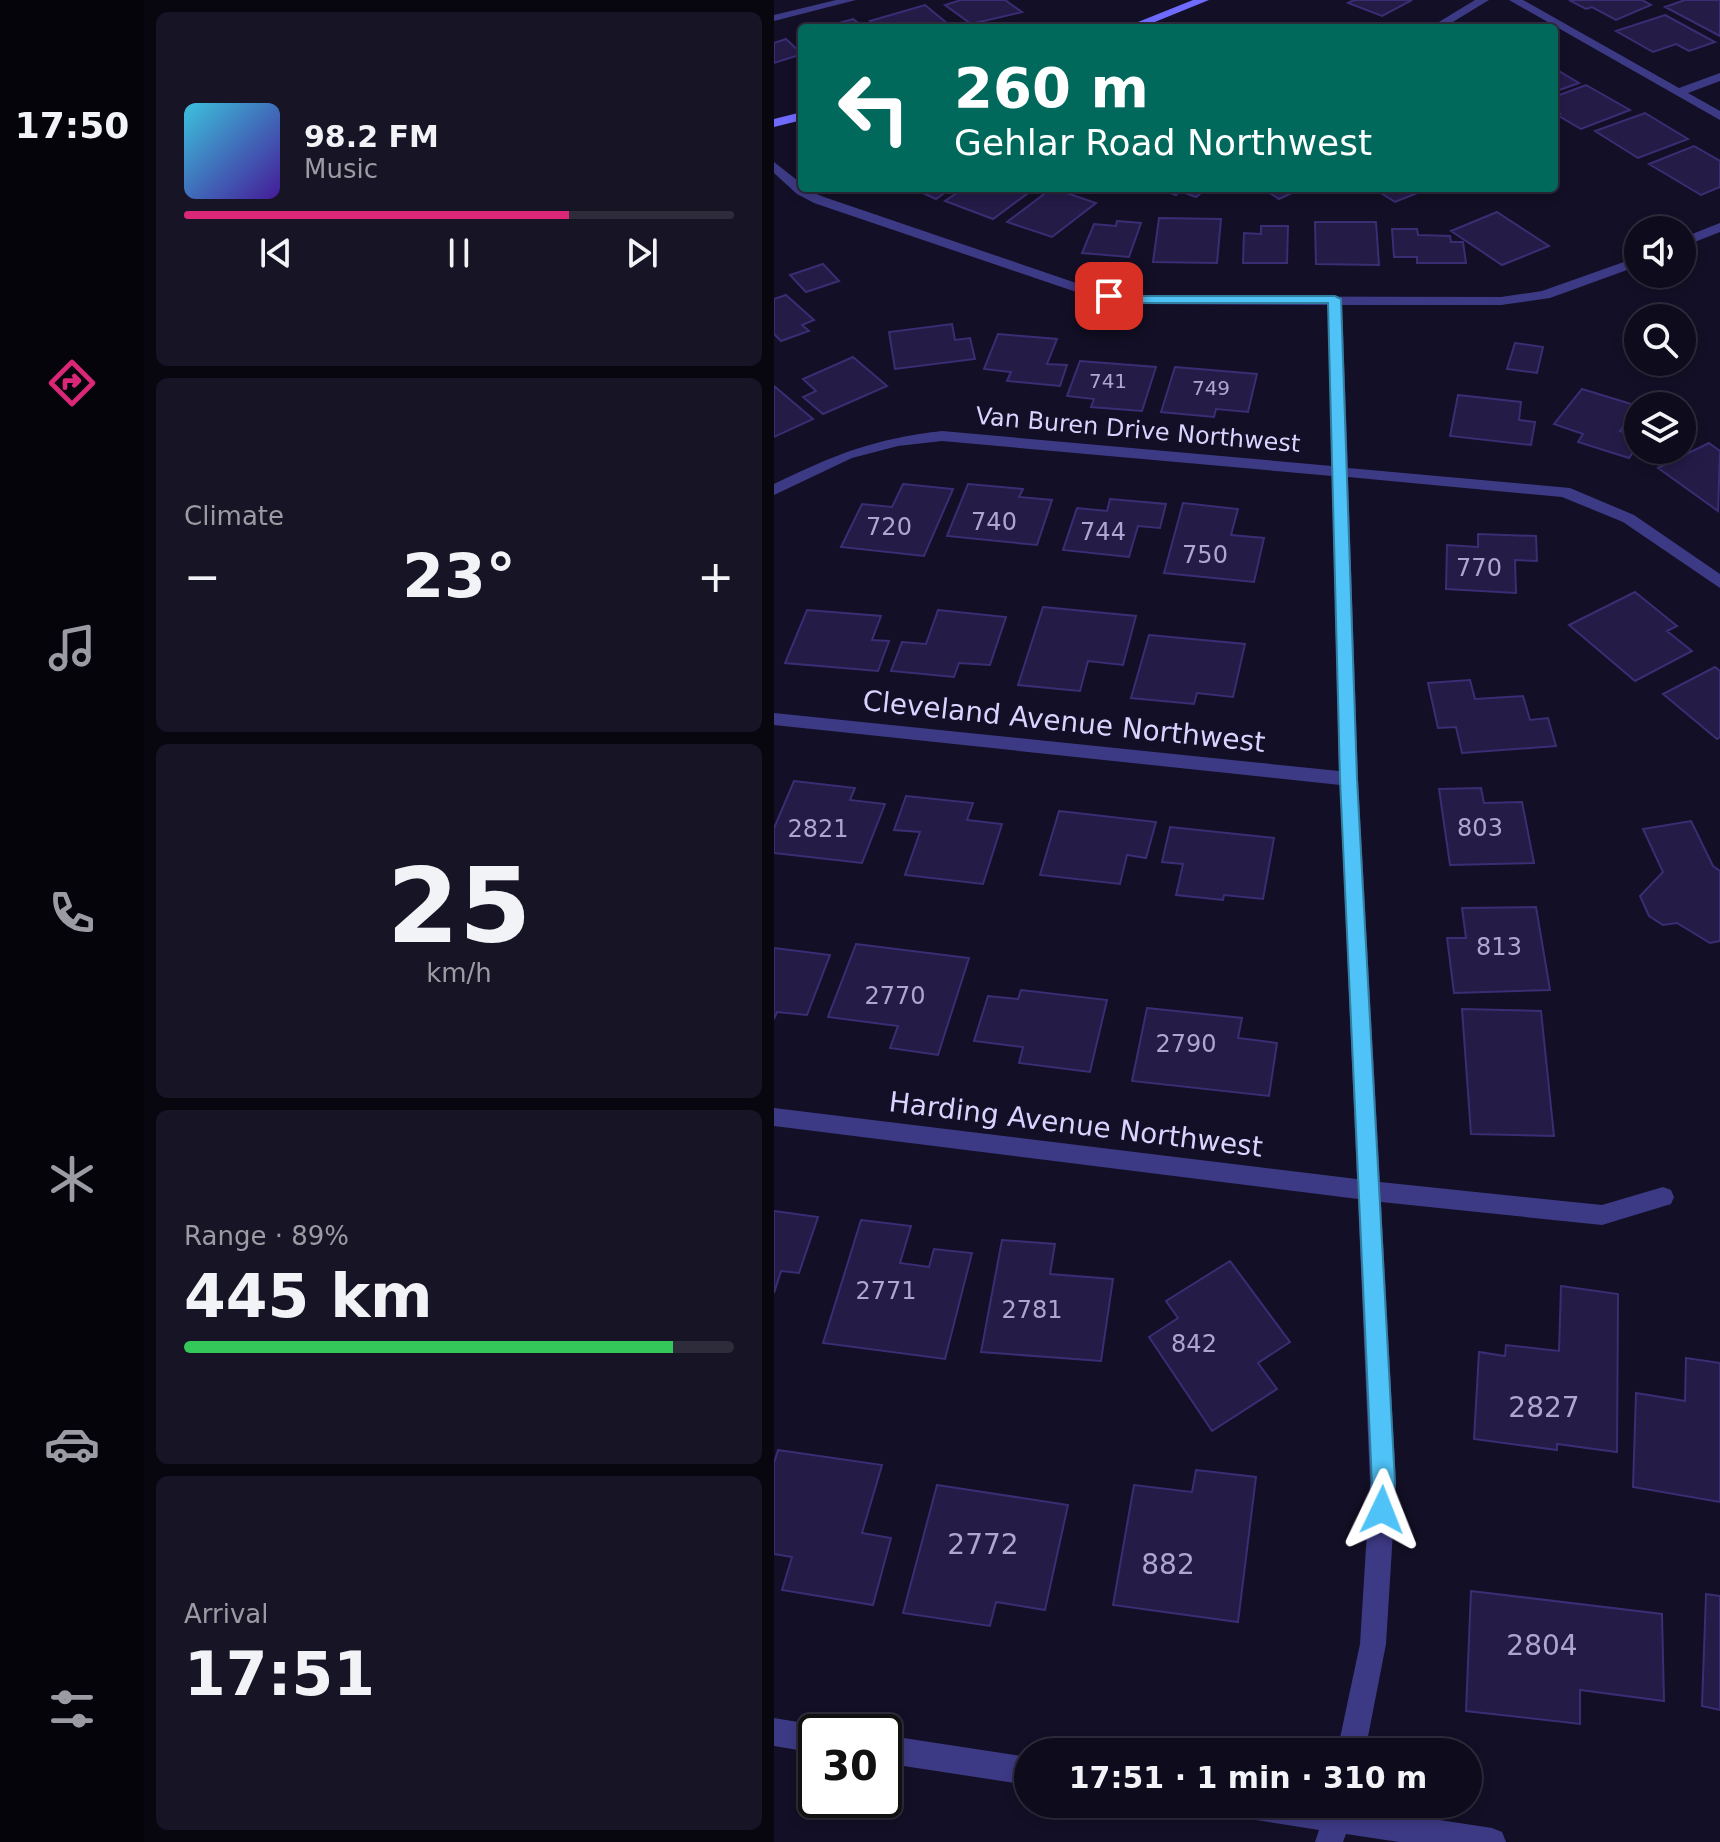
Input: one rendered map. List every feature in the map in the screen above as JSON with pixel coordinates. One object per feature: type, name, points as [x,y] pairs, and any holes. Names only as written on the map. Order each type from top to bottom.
[{"type":"main road","points":[[1140,24],[1203,0]]},
{"type":"main road","points":[[774,123],[798,117]]},
{"type":"street","points":[[774,18],[850,0]]},
{"type":"street","points":[[1442,24],[1483,0]]},
{"type":"street","points":[[1515,0],[1558,24]]},
{"type":"street","points":[[1558,24],[1720,116]]},
{"type":"street","points":[[1678,92],[1720,77]]},
{"type":"street","points":[[774,166],[798,187]]},
{"type":"street","points":[[804,192],[819,200],[1088,292],[1130,300],[1501,301],[1545,295],[1624,266]]},
{"type":"street","points":[[1696,237],[1720,227]]},
{"type":"street","points":[[1335,299],[1349,779],[1383,1483],[1373,1644],[1354,1738]]},
{"type":"street","name":"Van Buren Drive Northwest","points":[[774,490],[846,455],[897,441],[942,436],[1564,492],[1601,503],[1643,523],[1720,582]]},
{"type":"street","name":"Cleveland Avenue Northwest","points":[[774,719],[1349,779]]},
{"type":"street","name":"Harding Avenue Northwest","points":[[774,1117],[1371,1191],[1602,1215],[1663,1197]]},
{"type":"street","points":[[774,1732],[798,1736]]},
{"type":"street","points":[[902,1752],[1014,1769]]},
{"type":"street","points":[[1336,1821],[1492,1842]]},
{"type":"building","points":[[961,0],[1005,0],[1022,12],[971,24],[945,5]]},
{"type":"building","points":[[1354,0],[1412,0],[1382,16],[1348,3]]},
{"type":"building","points":[[1569,0],[1642,0],[1651,5],[1616,20],[1592,7],[1586,9]]},
{"type":"building","points":[[1685,0],[1720,0],[1720,36],[1665,7]]},
{"type":"building","points":[[925,5],[948,24],[874,24],[870,21]]},
{"type":"building","points":[[1665,15],[1715,42],[1689,51],[1676,44],[1653,52],[1616,31]]},
{"type":"building","points":[[853,19],[860,24],[835,24]]},
{"type":"building","points":[[786,39],[798,50],[798,55],[774,63],[774,43]]},
{"type":"building","points":[[1558,70],[1579,83],[1558,91]]},
{"type":"building","points":[[1586,85],[1630,110],[1581,129],[1558,116],[1558,96]]},
{"type":"building","points":[[1645,113],[1688,139],[1638,158],[1595,131]]},
{"type":"building","points":[[1694,146],[1720,161],[1720,187],[1701,195],[1649,164]]},
{"type":"building","points":[[921,192],[946,192],[936,199]]},
{"type":"building","points":[[958,192],[1030,192],[993,219],[945,201]]},
{"type":"building","points":[[1047,192],[1064,192],[1096,203],[1052,237],[1007,222]]},
{"type":"building","points":[[1183,192],[1202,192],[1196,197]]},
{"type":"building","points":[[1268,192],[1294,192],[1279,199]]},
{"type":"building","points":[[1379,192],[1420,192],[1395,202]]},
{"type":"building","points":[[1497,212],[1549,246],[1502,265],[1451,231]]},
{"type":"building","points":[[1159,218],[1221,219],[1217,263],[1153,262]]},
{"type":"building","points":[[1117,221],[1141,223],[1129,257],[1082,253],[1094,224],[1116,226]]},
{"type":"building","points":[[1315,222],[1376,222],[1379,265],[1316,264]]},
{"type":"building","points":[[1261,226],[1288,226],[1287,263],[1243,263],[1244,233],[1261,234]]},
{"type":"building","points":[[1392,229],[1417,229],[1418,235],[1450,236],[1451,242],[1463,242],[1466,263],[1417,263],[1417,257],[1394,257]]},
{"type":"building","points":[[823,264],[839,281],[806,292],[790,275]]},
{"type":"building","points":[[786,295],[814,320],[802,325],[809,331],[781,341],[774,334],[774,299]]},
{"type":"building","points":[[952,324],[955,340],[970,338],[975,359],[895,369],[889,332]]},
{"type":"building","points":[[998,334],[1057,339],[1047,364],[1067,365],[1060,386],[1007,381],[1011,372],[984,369]]},
{"type":"building","points":[[1515,343],[1543,347],[1537,373],[1507,369]]},
{"type":"building","points":[[853,357],[887,386],[823,414],[803,397],[816,391],[803,379]]},
{"type":"building","points":[[1080,361],[1156,367],[1142,411],[1091,407],[1094,399],[1067,396]]},
{"type":"building","points":[[1175,367],[1257,374],[1248,412],[1216,409],[1214,417],[1161,412]]},
{"type":"building","points":[[774,386],[813,419],[774,437]]},
{"type":"building","points":[[1582,389],[1624,402],[1624,425],[1620,431],[1624,432],[1624,456],[1578,442],[1583,434],[1554,424]]},
{"type":"building","points":[[1458,395],[1521,402],[1519,420],[1535,422],[1531,445],[1450,436]]},
{"type":"building","points":[[1709,443],[1720,451],[1718,511],[1658,468],[1666,464],[1696,464],[1696,449]]},
{"type":"building","points":[[903,484],[953,489],[924,556],[841,547],[862,504],[892,507]]},
{"type":"building","points":[[968,484],[1023,489],[1019,497],[1052,500],[1037,545],[947,536]]},
{"type":"building","points":[[1110,499],[1166,504],[1160,528],[1138,526],[1129,557],[1063,550],[1077,508],[1107,511]]},
{"type":"building","points":[[1183,503],[1238,509],[1231,535],[1264,538],[1254,582],[1164,573]]},
{"type":"building","points":[[1478,534],[1536,536],[1537,561],[1515,560],[1516,593],[1446,589],[1447,545],[1478,547]]},
{"type":"building","points":[[1635,592],[1677,626],[1667,631],[1692,651],[1635,681],[1569,625]]},
{"type":"building","points":[[1043,607],[1136,616],[1123,665],[1088,661],[1080,691],[1018,685]]},
{"type":"building","points":[[807,610],[881,616],[872,640],[889,641],[878,671],[785,663]]},
{"type":"building","points":[[938,610],[1006,617],[990,665],[959,663],[954,677],[891,671],[902,642],[926,644]]},
{"type":"building","points":[[1149,635],[1245,644],[1233,697],[1197,693],[1194,704],[1131,698]]},
{"type":"building","points":[[1715,667],[1720,671],[1720,737],[1717,739],[1663,694]]},
{"type":"building","points":[[1470,680],[1475,699],[1523,696],[1530,720],[1548,718],[1556,746],[1462,753],[1456,727],[1438,728],[1428,683]]},
{"type":"building","points":[[794,781],[855,788],[850,800],[885,804],[862,863],[774,853],[774,828]]},
{"type":"building","points":[[1481,788],[1484,803],[1522,802],[1534,863],[1450,865],[1439,789]]},
{"type":"building","points":[[906,796],[973,803],[967,820],[1002,824],[983,884],[905,875],[920,832],[894,830]]},
{"type":"building","points":[[1059,811],[1156,822],[1146,858],[1127,855],[1120,884],[1040,875]]},
{"type":"building","points":[[1691,821],[1713,866],[1720,871],[1720,941],[1710,943],[1677,923],[1663,925],[1649,916],[1640,896],[1663,872],[1643,829]]},
{"type":"building","points":[[1170,827],[1274,838],[1263,899],[1224,895],[1223,900],[1176,895],[1183,864],[1162,862]]},
{"type":"building","points":[[1536,907],[1550,990],[1454,993],[1447,938],[1466,938],[1462,908]]},
{"type":"building","points":[[856,944],[969,958],[938,1055],[890,1048],[898,1026],[828,1017]]},
{"type":"building","points":[[774,948],[830,955],[807,1015],[777,1012],[774,1019]]},
{"type":"building","points":[[1021,990],[1107,1000],[1090,1072],[1019,1063],[1023,1047],[974,1041],[988,996],[1018,999]]},
{"type":"building","points":[[1147,1008],[1242,1018],[1238,1038],[1277,1043],[1269,1096],[1132,1081]]},
{"type":"building","points":[[1462,1009],[1541,1011],[1554,1136],[1471,1134]]},
{"type":"building","points":[[774,1211],[818,1217],[799,1273],[781,1271],[774,1293]]},
{"type":"building","points":[[861,1220],[911,1226],[900,1263],[929,1267],[934,1249],[972,1253],[945,1359],[823,1343]]},
{"type":"building","points":[[1002,1240],[1055,1244],[1050,1274],[1113,1279],[1101,1361],[981,1352]]},
{"type":"building","points":[[1230,1261],[1290,1342],[1258,1363],[1277,1389],[1212,1431],[1149,1337],[1178,1318],[1166,1301]]},
{"type":"building","points":[[1561,1286],[1618,1294],[1617,1452],[1557,1444],[1557,1450],[1474,1439],[1479,1352],[1505,1356],[1506,1345],[1559,1351]]},
{"type":"building","points":[[1686,1358],[1720,1363],[1720,1502],[1633,1487],[1636,1393],[1685,1401]]},
{"type":"building","points":[[778,1450],[882,1465],[862,1533],[891,1538],[873,1605],[782,1590],[792,1557],[774,1554],[774,1463]]},
{"type":"building","points":[[1196,1470],[1256,1477],[1238,1622],[1113,1605],[1134,1485],[1192,1492]]},
{"type":"building","points":[[937,1485],[1068,1505],[1045,1610],[996,1602],[990,1626],[903,1613]]},
{"type":"building","points":[[1471,1591],[1662,1614],[1664,1701],[1580,1690],[1580,1724],[1466,1711]]},
{"type":"building","points":[[1706,1594],[1720,1596],[1720,1710],[1702,1706]]},
{"type":"route","points":[[1109,296],[1130,300],[1335,299],[1349,779],[1371,1191],[1382,1510]]}]
